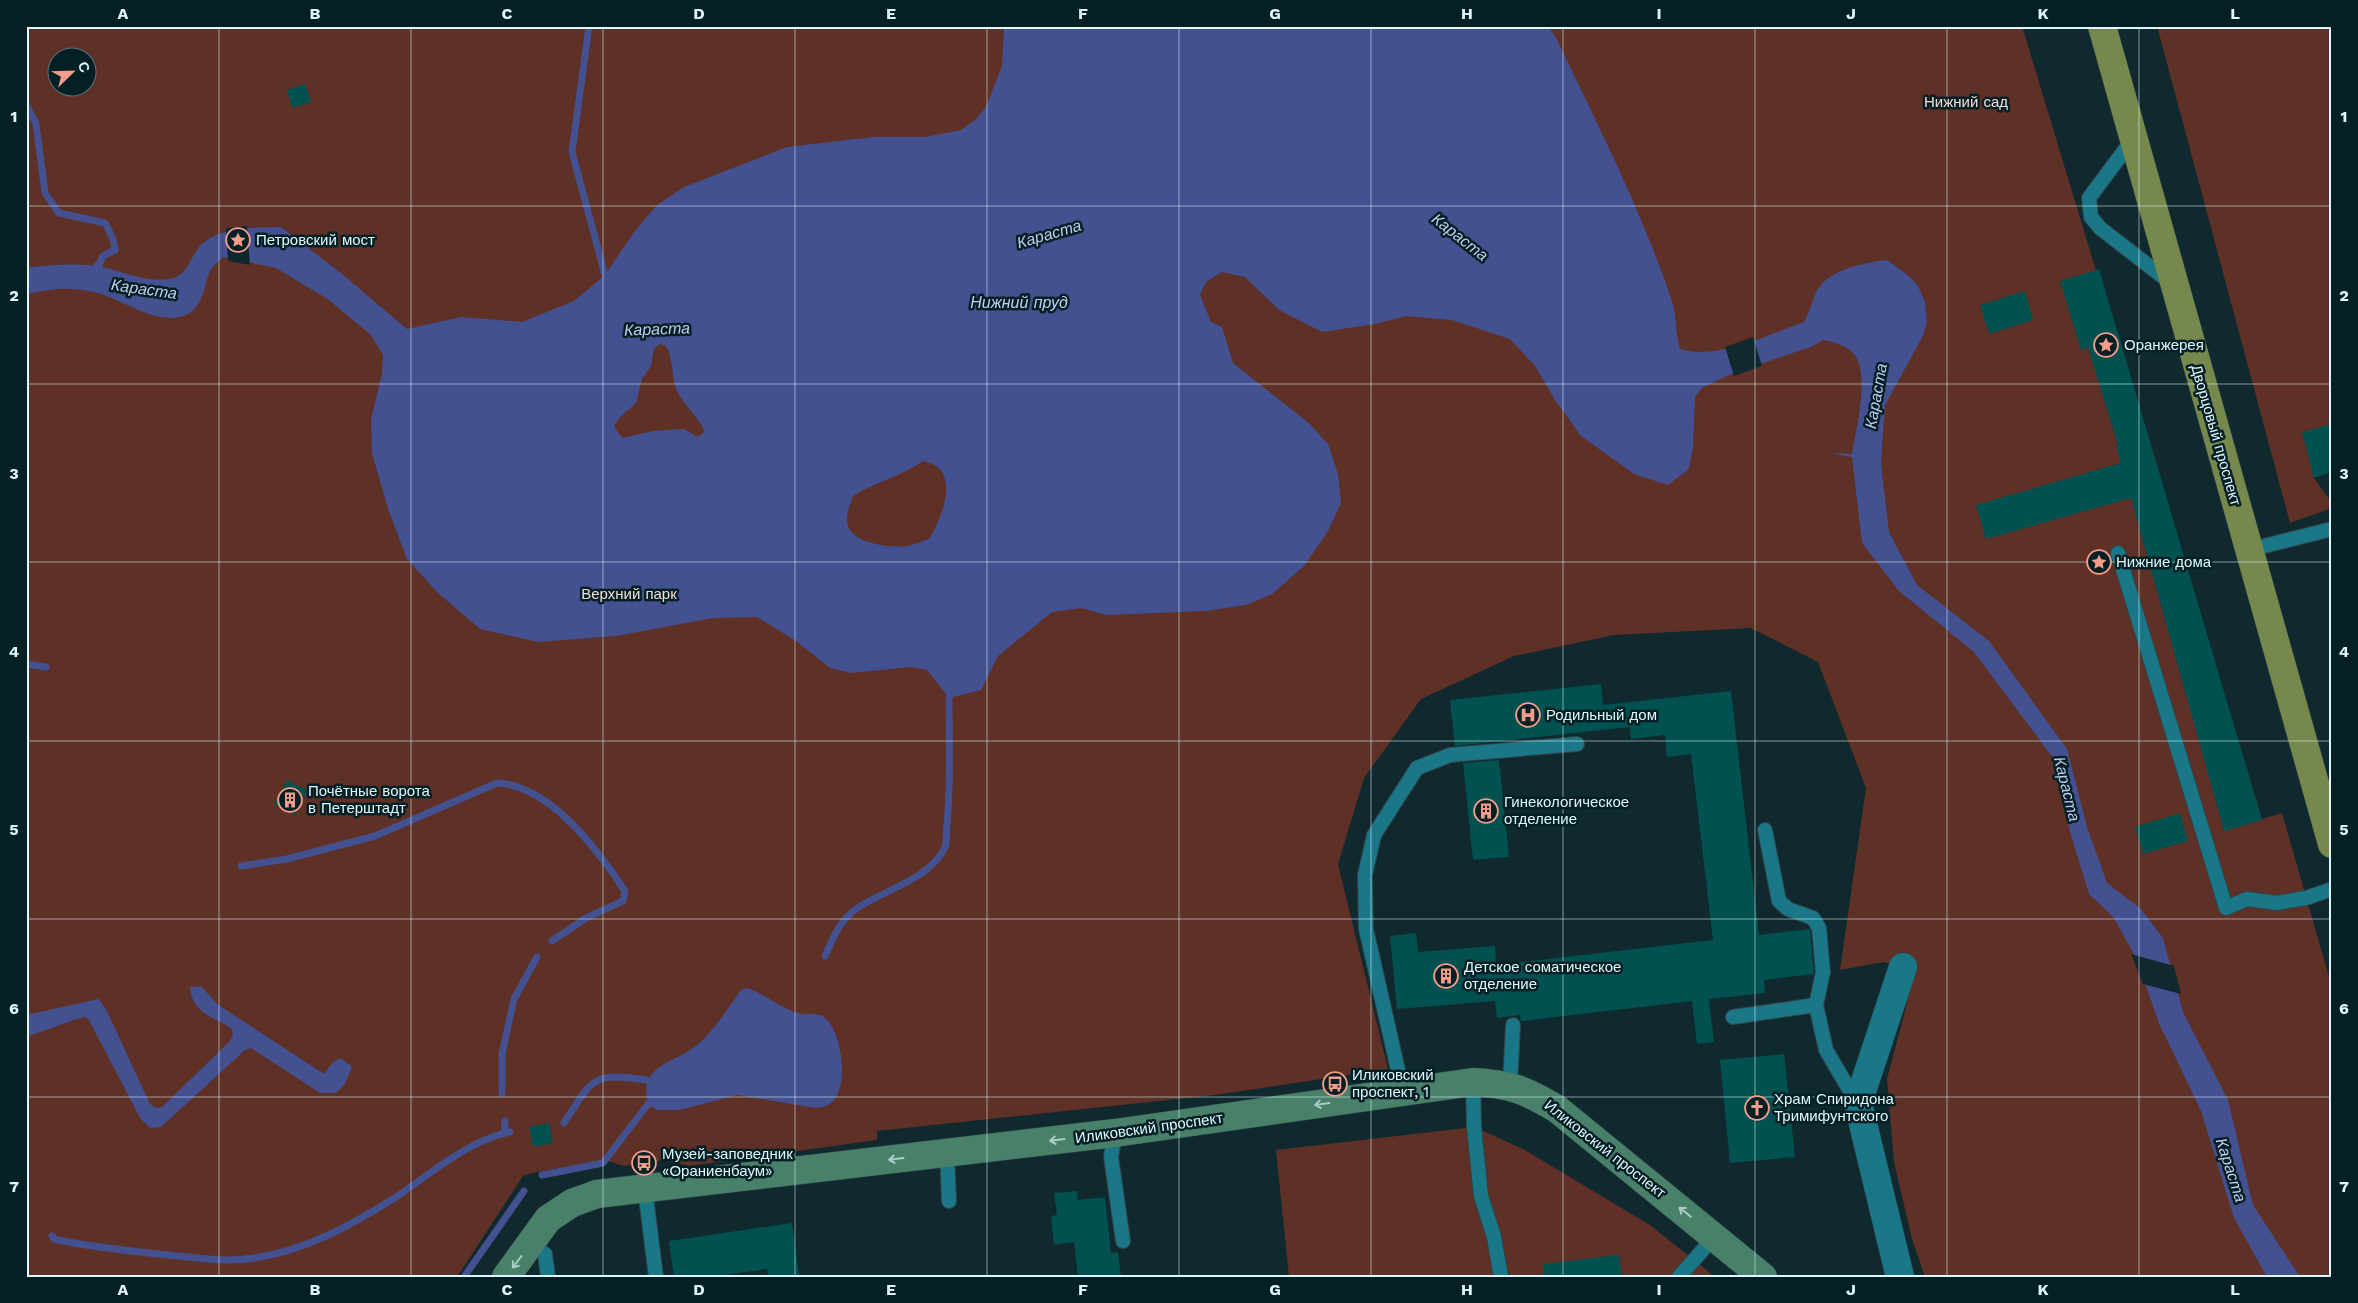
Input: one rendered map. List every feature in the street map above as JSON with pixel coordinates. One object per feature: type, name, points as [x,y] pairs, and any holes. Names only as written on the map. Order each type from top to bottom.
[{"type":"main road","name":"Дворцовый проспект","points":[[2102,26],[2248,550],[2327,806],[2332,844]]},
{"type":"main road","name":"Иликовский проспект","points":[[506,1277],[548,1219],[572,1203],[598,1194],[1115,1134],[1473,1082],[1510,1085],[1534,1094],[1558,1109],[1763,1277]]},
{"type":"street","points":[[1900,1277],[1858,1103],[1903,967]]},
{"type":"lane","points":[[2133,139],[2089,198],[2090,211],[2100,228],[2174,285]]},
{"type":"lane","points":[[2082,226],[2090,211]]},
{"type":"lane","points":[[2248,550],[2332,529]]},
{"type":"lane","points":[[2118,553],[2226,908],[2247,899],[2277,903],[2306,898],[2332,889]]},
{"type":"lane","points":[[1404,1092],[1366,929],[1365,875],[1374,835],[1418,768],[1450,755],[1577,744]]},
{"type":"lane","points":[[1765,830],[1779,901],[1788,910],[1813,918],[1819,928],[1823,972],[1816,1005],[1826,1050],[1858,1103]]},
{"type":"lane","points":[[1733,1017],[1816,1005]]},
{"type":"lane","points":[[1510,1085],[1513,1025]]},
{"type":"lane","points":[[1473,1082],[1474,1127],[1481,1196],[1494,1237],[1501,1277]]},
{"type":"lane","points":[[1115,1134],[1111,1157],[1123,1241]]},
{"type":"lane","points":[[947,1153],[949,1200]]},
{"type":"lane","points":[[644,1189],[656,1277]]},
{"type":"lane","points":[[1679,1277],[1715,1236]]},
{"type":"lane","points":[[544,1254],[548,1277]]},
{"type":"green space","name":"Верхний парк","points":[[26,26],[2022,26],[2262,819],[2282,813],[2332,987],[2332,1277],[1925,1277],[1912,1239],[1894,1162],[1887,1079],[1905,1011],[1913,971],[1884,962],[1840,970],[1866,788],[1818,662],[1751,628],[1614,635],[1514,656],[1421,699],[1364,778],[1338,864],[1388,1069],[1215,1095],[877,1131],[877,1140],[689,1166],[662,1160],[624,1166],[604,1160],[532,1173],[523,1176],[457,1277],[26,1277]]},
{"type":"green space","points":[[2157,26],[2332,26],[2332,424],[2314,478],[2332,503],[2332,508],[2290,523]]},
{"type":"green space","points":[[1474,1127],[1523,1149],[1650,1225],[1715,1277],[1289,1277],[1276,1150]]},
{"type":"water","name":"Нижний пруд","points":[[1004,26],[1548,26],[1555,36],[1602,134],[1647,233],[1672,301],[1680,349],[1710,352],[1726,349],[1804,322],[1816,292],[1822,284],[1847,268],[1887,260],[1909,276],[1918,286],[1925,302],[1927,321],[1923,336],[1885,405],[1881,464],[1889,532],[1917,585],[1989,641],[2067,749],[2087,827],[2107,883],[2141,909],[2163,938],[2183,1012],[2228,1100],[2253,1205],[2300,1277],[2267,1277],[2234,1218],[2201,1111],[2159,1023],[2136,958],[2114,918],[2089,894],[2070,832],[2053,758],[1974,652],[1899,591],[1862,543],[1852,457],[1829,453],[1852,454],[1862,391],[1860,366],[1856,357],[1850,350],[1841,345],[1823,340],[1813,346],[1731,374],[1702,388],[1695,397],[1693,447],[1689,469],[1668,485],[1634,474],[1581,436],[1555,400],[1535,366],[1510,339],[1452,320],[1406,316],[1375,324],[1322,332],[1279,310],[1245,277],[1222,272],[1206,282],[1200,295],[1211,322],[1222,327],[1233,363],[1310,424],[1328,444],[1338,474],[1341,503],[1328,531],[1304,566],[1272,594],[1246,605],[1205,611],[1107,615],[1081,608],[1052,612],[998,656],[981,690],[949,698],[927,670],[911,667],[851,673],[830,668],[796,641],[757,617],[713,618],[616,636],[538,642],[480,629],[438,593],[407,559],[388,509],[372,453],[371,419],[382,374],[383,355],[371,335],[329,300],[276,268],[223,257],[211,269],[203,294],[197,305],[188,314],[177,318],[153,315],[105,295],[84,290],[60,289],[26,294],[26,268],[86,265],[150,279],[169,279],[182,273],[201,244],[215,235],[233,230],[281,227],[342,274],[407,329],[461,317],[522,322],[574,301],[605,275],[634,232],[657,205],[684,187],[787,147],[873,137],[925,137],[961,130],[976,119],[986,107],[1002,66]],"holes":[[[660,344],[666,346],[669,351],[676,389],[700,423],[704,432],[698,437],[684,429],[653,431],[622,438],[614,426],[620,417],[636,403],[642,379],[651,366],[654,349]],[[923,461],[935,465],[942,473],[946,483],[944,506],[929,539],[910,545],[892,546],[865,541],[852,532],[848,526],[847,518],[853,496]]]},
{"type":"water","points":[[201,986],[217,1004],[324,1074],[333,1062],[341,1058],[352,1067],[345,1084],[336,1093],[320,1093],[251,1048],[245,1050],[161,1127],[150,1128],[140,1118],[89,1020],[85,1017],[26,1037],[26,1015],[99,999],[106,1009],[150,1104],[156,1108],[162,1107],[230,1041],[233,1035],[231,1028],[204,1013],[195,1003],[190,987]]},
{"type":"water","points":[[747,988],[796,1013],[820,1015],[831,1025],[839,1046],[842,1071],[838,1093],[833,1101],[823,1107],[816,1108],[737,1095],[680,1110],[657,1110],[648,1104],[647,1084],[654,1072],[659,1067],[697,1045],[715,1026],[741,990]]},
{"type":"pier","points":[[247,226],[250,265],[228,261],[226,228]]},
{"type":"pier","points":[[1753,337],[1762,366],[1734,376],[1725,347]]},
{"type":"pier","points":[[2131,954],[2174,966],[2181,994],[2143,984]]},
{"type":"building","points":[[305,84],[311,102],[292,108],[287,90]]},
{"type":"building","points":[[2099,269],[2262,820],[2224,831],[2131,498],[1986,539],[1976,505],[2121,463],[2116,446],[2118,445],[2088,348],[2081,350],[2060,281]]},
{"type":"building","points":[[2025,291],[2033,320],[1989,334],[1980,305]]},
{"type":"building","points":[[2332,424],[2332,472],[2314,478],[2302,432]]},
{"type":"building","points":[[1601,684],[1603,705],[1731,691],[1759,935],[1810,929],[1814,974],[1764,980],[1765,993],[1709,999],[1714,1042],[1697,1044],[1692,1001],[1521,1021],[1520,1015],[1497,1018],[1495,1001],[1397,1009],[1390,936],[1416,933],[1418,952],[1495,946],[1496,965],[1713,940],[1691,754],[1667,757],[1665,735],[1631,739],[1630,727],[1455,746],[1450,700]]},
{"type":"building","name":"Гинекологическое отделение","points":[[1499,760],[1509,857],[1473,860],[1463,763]]},
{"type":"building","name":"Почётные ворота в Петерштадт","points":[[287,780],[308,791],[295,815],[274,804]]},
{"type":"building","points":[[2180,813],[2188,841],[2143,854],[2135,827]]},
{"type":"building","name":"Храм Спиридона Тримифунтского","points":[[1784,1054],[1795,1157],[1730,1163],[1720,1060]]},
{"type":"building","points":[[549,1123],[553,1143],[533,1147],[529,1127]]},
{"type":"building","points":[[1077,1191],[1078,1200],[1105,1197],[1111,1253],[1118,1252],[1121,1277],[1078,1277],[1074,1242],[1054,1245],[1051,1216],[1057,1215],[1054,1193]]},
{"type":"building","points":[[792,1223],[799,1275],[768,1277],[767,1269],[711,1277],[674,1277],[669,1241]]},
{"type":"building","points":[[1619,1255],[1622,1277],[1544,1277],[1543,1264]]},
{"type":"waterway","points":[[589,26],[572,152],[605,275]]},
{"type":"waterway","points":[[26,104],[36,124],[45,193],[59,213],[105,223],[113,239],[115,250],[103,256],[98,267],[96,266]]},
{"type":"waterway","points":[[26,664],[46,667]]},
{"type":"waterway","points":[[825,956],[837,931],[850,914],[867,902],[905,883],[929,868],[945,847],[950,761],[949,698]]},
{"type":"waterway","points":[[241,866],[287,859],[375,836],[497,783],[517,787],[536,795],[571,822],[587,839],[625,891],[623,901],[586,918],[552,941]]},
{"type":"waterway","points":[[502,1093],[502,1054],[514,999],[537,957]]},
{"type":"waterway","points":[[564,1123],[581,1096],[596,1082],[604,1078],[615,1077],[647,1080]]},
{"type":"waterway","points":[[542,1175],[603,1163],[648,1104],[656,1101]]},
{"type":"waterway","points":[[504,1133],[505,1121]]},
{"type":"waterway","points":[[52,1236],[54,1239],[67,1242],[119,1250],[207,1259],[230,1260],[273,1255],[291,1250],[343,1228],[393,1199],[463,1151],[478,1143],[510,1132]]},
{"type":"waterway","points":[[464,1277],[524,1191]]},
{"type":"place","name":"Петровский мост","points":[[238,240]]},
{"type":"place","name":"Оранжерея","points":[[2106,345]]},
{"type":"place","name":"Нижние дома","points":[[2099,562]]},
{"type":"place","name":"Родильный дом","points":[[1528,715]]},
{"type":"place","name":"Почётные ворота в Петерштадт","points":[[290,800]]},
{"type":"place","name":"Гинекологическое отделение","points":[[1486,811]]},
{"type":"place","name":"Детское соматическое отделение","points":[[1446,976]]},
{"type":"place","name":"Иликовский проспект, 1","points":[[1335,1084]]},
{"type":"place","name":"Храм Спиридона Тримифунтского","points":[[1757,1108]]},
{"type":"place","name":"Музей-заповедник «Ораниенбаум»","points":[[644,1163]]},
{"type":"park label","name":"Нижний сад","points":[[1966,102]]},
{"type":"water label","name":"Караста","points":[[1049,234]]},
{"type":"water label","name":"Караста","points":[[1460,237]]},
{"type":"water label","name":"Караста","points":[[144,289]]},
{"type":"water label","name":"Караста","points":[[657,329]]},
{"type":"water label","name":"Караста","points":[[1876,396]]},
{"type":"water label","name":"Караста","points":[[2067,789]]},
{"type":"water label","name":"Караста","points":[[2231,1170]]}]
